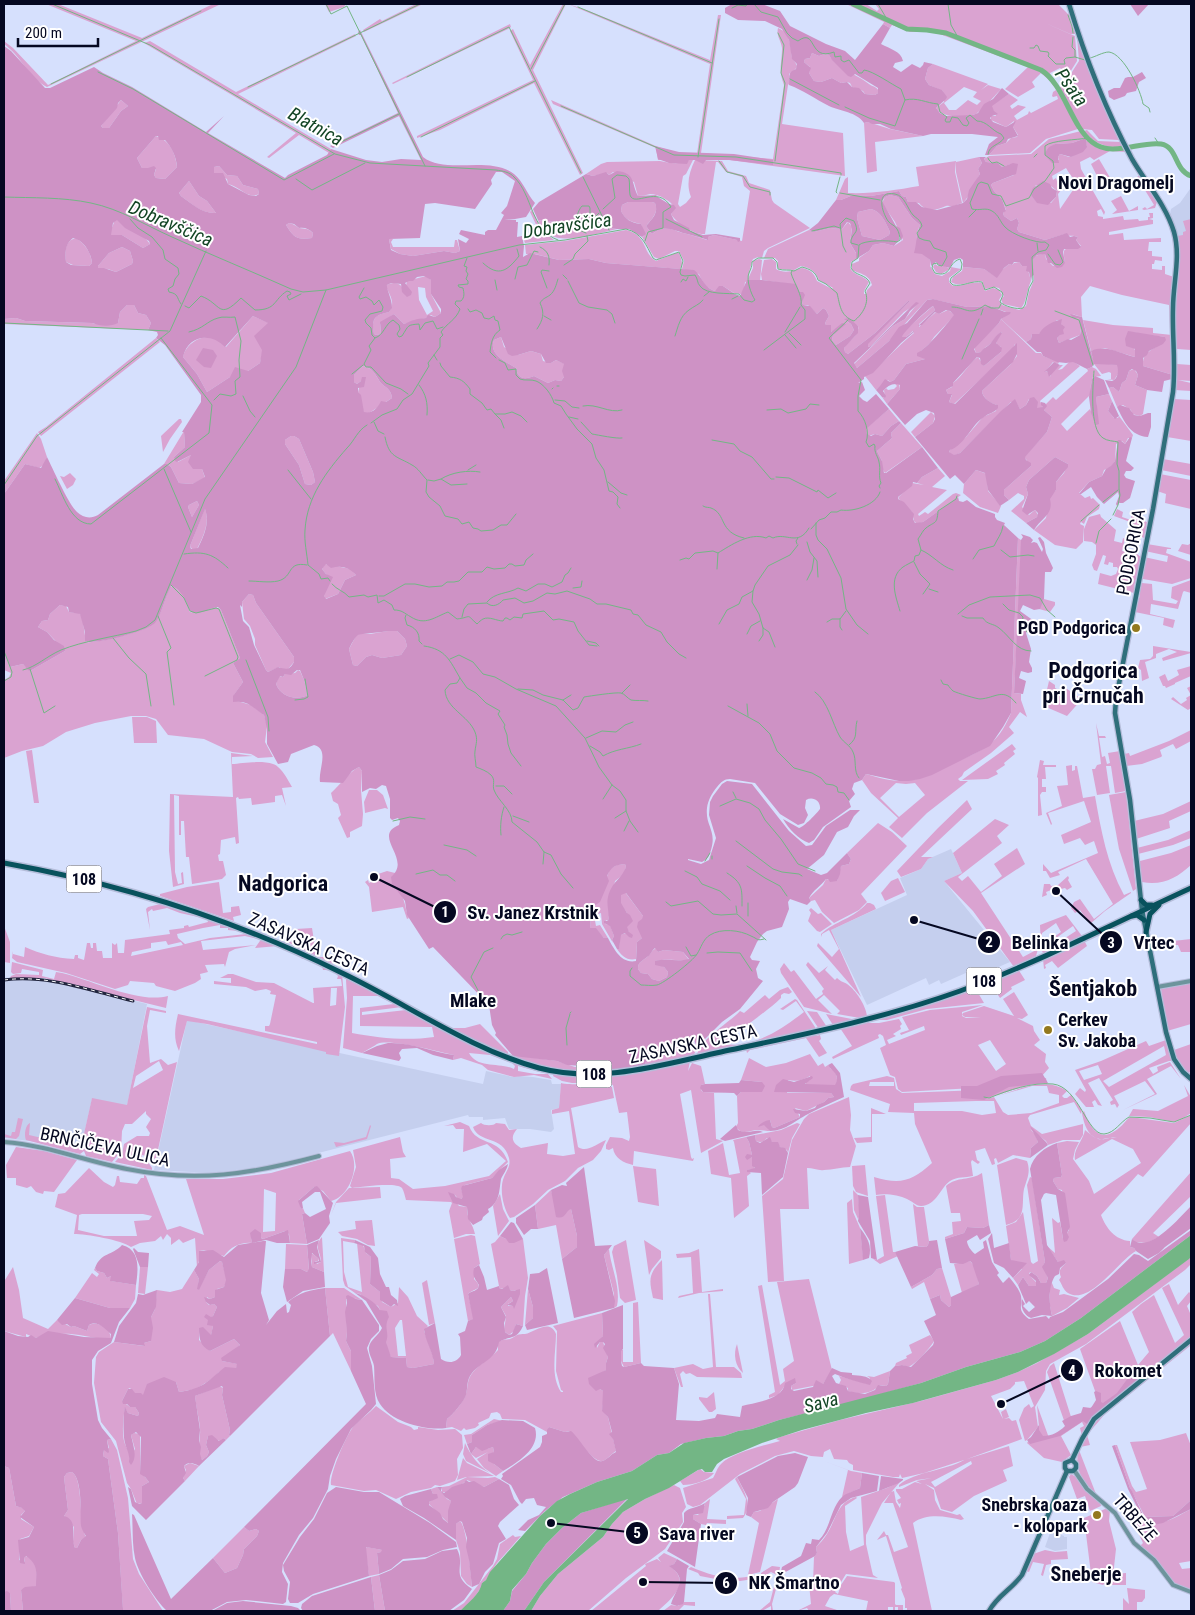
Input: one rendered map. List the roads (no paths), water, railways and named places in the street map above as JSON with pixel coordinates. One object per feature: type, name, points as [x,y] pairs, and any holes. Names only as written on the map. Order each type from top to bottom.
[{"type":"main road","name":"PODGORICA","points":[[1069,4],[1092,72],[1124,144],[1171,223],[1176,249],[1173,306],[1175,376],[1155,501],[1115,704],[1130,800],[1142,910],[1157,988]]},
{"type":"main road","name":"ZASAVSKA CESTA","points":[[4,863],[104,884],[203,914],[260,935],[324,964],[497,1054],[541,1068],[579,1074],[615,1073],[653,1067],[819,1032],[898,1011],[987,980],[1041,958],[1191,888]]},
{"type":"main road","points":[[1141,900],[1146,904],[1155,904]]},
{"type":"main road","points":[[1146,932],[1150,914],[1162,901]]},
{"type":"main road","points":[[1127,917],[1137,915],[1144,920]]},
{"type":"main road","points":[[1157,988],[1171,1052],[1180,1068],[1191,1079]]},
{"type":"main road","points":[[1067,1471],[1064,1466],[1065,1462],[1072,1460],[1084,1434],[1094,1419],[1191,1340]]},
{"type":"main road","points":[[1067,1471],[1074,1470],[1076,1464],[1072,1460]]},
{"type":"main road","points":[[989,1611],[1000,1595],[1022,1575],[1067,1471]]},
{"type":"street","points":[[1157,988],[1191,981]]},
{"type":"street","name":"BRNČIČEVA ULICA","points":[[4,1142],[29,1145],[127,1169],[173,1176],[238,1174],[266,1170],[319,1156]]},
{"type":"street","name":"TRBEŽE","points":[[1074,1470],[1083,1484],[1115,1513],[1134,1543],[1151,1557],[1173,1585],[1191,1592]]},
{"type":"waterway","name":"Blatnica","points":[[52,4],[150,45],[335,154],[370,163],[496,170],[508,173],[520,184],[542,228],[558,240]]},
{"type":"waterway","points":[[326,4],[331,14],[347,6],[425,166]]},
{"type":"waterway","points":[[248,87],[420,4]]},
{"type":"waterway","points":[[531,69],[565,4]]},
{"type":"waterway","points":[[732,8],[738,5],[746,6],[747,4]]},
{"type":"waterway","points":[[754,4],[761,12],[778,17],[792,38],[798,41],[808,38],[820,53],[834,52],[835,57],[841,56],[841,60],[844,62],[849,60],[859,73],[862,73],[864,70],[877,75],[901,89],[905,100],[918,100],[938,104],[940,112],[947,117],[946,122],[950,122],[952,117],[958,118],[963,125],[967,126],[969,123],[966,118],[970,115],[977,121],[987,124],[1004,138],[990,149],[988,154]]},
{"type":"waterway","name":"Pšata","points":[[853,4],[907,29],[946,33],[1041,70],[1056,85],[1078,126],[1092,142],[1108,149],[1161,144],[1170,149],[1182,169],[1191,176]]},
{"type":"waterway","points":[[878,4],[888,21]]},
{"type":"waterway","points":[[948,4],[951,25],[959,39]]},
{"type":"waterway","points":[[578,7],[712,63]]},
{"type":"waterway","points":[[51,84],[201,11]]},
{"type":"waterway","points":[[1068,15],[1073,33]]},
{"type":"waterway","points":[[698,157],[719,19]]},
{"type":"waterway","points":[[407,77],[509,27],[581,173]]},
{"type":"waterway","points":[[775,161],[785,83],[781,73],[784,45],[778,33]]},
{"type":"waterway","points":[[1073,37],[1072,47],[1075,50],[1075,57],[1085,60]]},
{"type":"waterway","points":[[1030,48],[1034,48],[1036,45],[1040,51],[1048,52],[1048,56],[1056,64],[1065,64],[1064,60],[1066,58],[1075,57]]},
{"type":"waterway","points":[[1090,58],[1109,52],[1115,54],[1131,74],[1143,104],[1149,108],[1150,112]]},
{"type":"waterway","points":[[98,72],[133,89],[284,180],[334,154]]},
{"type":"waterway","points":[[790,79],[839,105]]},
{"type":"waterway","points":[[421,137],[535,81]]},
{"type":"waterway","points":[[845,107],[869,118],[895,126],[905,100]]},
{"type":"waterway","points":[[561,106],[674,155],[736,157],[841,173],[841,175]]},
{"type":"waterway","points":[[337,144],[399,114]]},
{"type":"waterway","name":"Dobravščica","points":[[4,197],[70,200],[102,206],[122,213],[187,244],[291,289],[303,292],[326,290],[519,245],[565,240],[626,229],[640,237],[656,260],[679,252],[683,261],[681,275],[695,275],[703,289],[712,292],[739,294],[744,300],[752,302],[755,300],[749,287],[748,276],[752,262],[758,258],[773,258],[780,270],[794,271],[802,267],[808,269],[814,273],[818,280],[837,293],[843,313],[854,321],[865,307],[867,299],[865,291],[870,283],[851,268],[852,262],[858,258],[859,245],[871,241],[897,242],[900,240],[898,230],[888,221],[882,207],[882,198],[889,194],[901,197],[920,222],[922,226],[917,233],[919,238],[930,241],[934,248],[946,252],[947,257],[942,266],[937,263],[933,264],[932,268],[935,273],[947,272],[960,259],[962,264],[961,270],[951,278],[950,282],[953,285],[982,282],[985,290],[994,287],[1002,292],[1003,295],[1000,302],[1014,308],[1023,308],[1033,281],[1032,257],[1038,252],[1046,250],[1049,245],[1045,242],[1030,240],[1013,233],[990,210],[972,209],[970,203],[978,184],[981,182],[988,184],[992,194],[1001,196],[1006,206],[1029,198],[1034,189],[1045,181],[1054,168],[1053,161],[1045,155],[1045,146],[1059,141],[1088,138]]},
{"type":"waterway","name":"Pšata","points":[[1155,138],[1159,144]]},
{"type":"waterway","points":[[1034,157],[1037,154]]},
{"type":"waterway","points":[[988,158],[992,163],[997,162],[1004,166]]},
{"type":"waterway","points":[[719,161],[727,172],[743,176],[750,187],[770,192],[770,195]]},
{"type":"waterway","points":[[296,179],[312,190],[365,163]]},
{"type":"waterway","points":[[603,209],[615,198],[612,179],[617,175],[626,176],[629,179],[630,195],[632,198],[660,197],[666,200],[671,207],[663,212],[663,228],[648,232],[645,241]]},
{"type":"waterway","points":[[583,177],[609,230]]},
{"type":"waterway","points":[[837,193],[840,177]]},
{"type":"waterway","points":[[840,193],[880,200]]},
{"type":"waterway","points":[[586,233],[579,229],[576,223],[582,206],[589,206],[590,214],[594,218],[599,213]]},
{"type":"waterway","points":[[969,217],[976,210]]},
{"type":"waterway","points":[[846,252],[843,246],[840,224],[846,218],[854,221],[856,225],[851,243],[858,245]]},
{"type":"waterway","points":[[130,219],[138,228],[152,237],[163,250],[165,259],[178,268],[179,274],[173,286],[168,289],[169,292],[176,295],[181,304]]},
{"type":"waterway","points":[[666,219],[702,237]]},
{"type":"waterway","points":[[812,231],[834,226],[840,228]]},
{"type":"waterway","points":[[564,265],[573,259],[575,254],[588,241],[587,236]]},
{"type":"waterway","points":[[1037,243],[1038,251]]},
{"type":"waterway","points":[[540,247],[548,254],[549,265]]},
{"type":"waterway","points":[[483,263],[494,270],[503,270],[511,265],[519,256],[517,249]]},
{"type":"waterway","points":[[1048,254],[1055,264],[1060,265],[1063,262],[1058,250]]},
{"type":"waterway","points":[[4,485],[37,436],[170,331],[206,251]]},
{"type":"waterway","points":[[515,279],[518,267],[527,265],[534,251],[538,252]]},
{"type":"waterway","points":[[371,423],[382,415],[397,409],[403,400],[412,394],[429,366],[428,363],[440,347],[440,338],[443,335],[441,332],[460,309],[455,304],[456,301],[461,301],[464,296],[463,288],[458,285],[468,284],[466,279],[468,274],[466,271],[467,267],[464,266],[467,258]]},
{"type":"waterway","points":[[547,288],[541,272],[542,270],[549,271]]},
{"type":"waterway","points":[[764,350],[805,319],[805,310],[801,305],[801,298],[791,273],[792,271]]},
{"type":"waterway","points":[[563,275],[567,279]]},
{"type":"waterway","points":[[681,282],[683,279],[686,281],[688,277]]},
{"type":"waterway","points":[[537,329],[543,316],[540,303],[553,292],[558,279]]},
{"type":"waterway","points":[[495,280],[497,290]]},
{"type":"waterway","points":[[568,281],[579,303],[588,307],[607,310],[612,314],[615,323]]},
{"type":"waterway","points":[[364,288],[359,297],[360,299],[366,297],[374,305],[379,300],[383,307],[382,311],[370,314],[365,320],[375,338],[393,320],[399,325],[400,329],[397,334],[399,337],[412,325],[419,324],[420,330],[425,323],[433,321],[437,329],[443,327]]},
{"type":"waterway","points":[[23,670],[61,650],[136,631],[146,627],[155,620],[205,499],[296,367],[326,290]]},
{"type":"waterway","points":[[185,306],[189,308],[201,296],[224,310],[234,305],[241,298],[255,310],[262,310],[274,304],[287,291],[291,294],[287,296],[289,300],[301,294]]},
{"type":"waterway","name":"Dobravščica","points":[[704,296],[709,292]]},
{"type":"waterway","name":"Dobravščica","points":[[732,299],[738,296]]},
{"type":"waterway","points":[[675,336],[683,315],[703,300]]},
{"type":"waterway","points":[[952,307],[971,311],[980,309],[985,305],[991,308],[999,308],[1001,304]]},
{"type":"waterway","points":[[785,332],[800,307]]},
{"type":"waterway","points":[[468,309],[470,312],[476,310],[482,313],[484,318],[489,319],[494,316],[495,320],[498,321],[500,330],[491,343],[490,352],[496,358]]},
{"type":"waterway","points":[[981,315],[983,309]]},
{"type":"waterway","points":[[1055,311],[1079,320],[1093,365]]},
{"type":"waterway","points":[[544,316],[551,320]]},
{"type":"waterway","points":[[189,332],[218,318],[235,317],[241,341],[240,377],[235,381],[236,394],[231,396],[220,394],[214,400]]},
{"type":"waterway","points":[[962,359],[979,319]]},
{"type":"waterway","points":[[848,320],[829,338],[861,380],[858,411],[866,425],[866,442],[869,447],[874,444],[875,446],[880,465],[880,488]]},
{"type":"waterway","points":[[4,323],[168,331]]},
{"type":"waterway","points":[[789,333],[801,345]]},
{"type":"waterway","points":[[785,335],[796,348]]},
{"type":"waterway","points":[[55,479],[68,508],[78,519],[84,523],[91,524],[209,433],[212,405],[161,338]]},
{"type":"waterway","points":[[375,338],[369,346],[371,350],[364,364],[366,367],[371,367],[386,383],[408,394]]},
{"type":"waterway","points":[[434,355],[437,360]]},
{"type":"waterway","points":[[499,360],[505,363],[508,370],[516,369],[516,375],[520,379],[539,382],[550,393],[554,403],[561,406],[577,429],[592,444],[596,458],[604,470],[609,491],[618,497],[617,504],[620,508]]},
{"type":"waterway","points":[[440,363],[450,377],[459,379],[466,384],[470,389],[470,394],[482,403],[487,410],[491,409],[495,414],[512,412],[521,416],[527,422]]},
{"type":"waterway","points":[[352,374],[363,365]]},
{"type":"waterway","points":[[1094,371],[1093,406],[1096,426],[1103,438],[1118,442],[1117,464],[1120,495],[1113,515]]},
{"type":"waterway","points":[[419,385],[426,399],[427,415]]},
{"type":"waterway","points":[[243,396],[255,417]]},
{"type":"waterway","points":[[555,400],[565,401],[572,407],[579,408]]},
{"type":"waterway","points":[[767,410],[781,409],[788,413],[806,409],[810,404],[819,405]]},
{"type":"waterway","points":[[583,406],[588,405],[612,411],[622,410]]},
{"type":"waterway","points":[[495,414],[501,420],[504,428]]},
{"type":"waterway","points":[[569,417],[578,419]]},
{"type":"waterway","points":[[374,422],[378,431],[384,434]]},
{"type":"waterway","points":[[581,422],[592,434],[622,438]]},
{"type":"waterway","points":[[330,581],[328,578],[321,579],[319,574],[308,565],[305,530],[309,507],[325,476],[358,433],[367,425]]},
{"type":"waterway","points":[[385,437],[391,453],[414,466],[427,480],[426,492],[440,506],[445,516],[458,519],[462,524],[469,522],[473,528],[481,531],[493,530],[501,525],[507,525],[516,514]]},
{"type":"waterway","points":[[712,440],[734,444],[740,451],[752,457],[771,479],[774,479]]},
{"type":"waterway","points":[[468,470],[476,465]]},
{"type":"waterway","points":[[164,469],[191,532]]},
{"type":"waterway","points":[[288,470],[311,499]]},
{"type":"waterway","points":[[441,479],[460,472],[480,472]]},
{"type":"waterway","points":[[776,477],[789,478],[817,492],[818,490],[828,498],[836,493]]},
{"type":"waterway","points":[[428,480],[441,479],[451,485],[467,484]]},
{"type":"waterway","points":[[608,482],[621,493],[627,495]]},
{"type":"waterway","points":[[1103,502],[1118,490]]},
{"type":"waterway","points":[[811,529],[819,520],[825,518],[831,512],[864,507],[874,501],[880,492]]},
{"type":"waterway","points":[[900,611],[894,588],[898,571],[914,561],[915,556],[919,555],[921,550],[918,539],[925,529],[936,521],[938,511],[956,499],[957,496]]},
{"type":"waterway","points":[[1081,521],[1099,505]]},
{"type":"waterway","points":[[703,506],[716,511],[730,532],[744,538]]},
{"type":"waterway","points":[[1096,543],[1099,531],[1111,519]]},
{"type":"waterway","points":[[816,523],[818,540],[827,549],[841,578],[846,609],[857,625],[868,634]]},
{"type":"waterway","points":[[973,559],[979,550],[994,546],[1003,526]]},
{"type":"waterway","points":[[680,560],[689,559],[695,553],[713,551],[718,553],[747,538],[766,538],[769,536],[773,538],[801,537],[809,528]]},
{"type":"waterway","points":[[797,544],[798,538]]},
{"type":"waterway","points":[[807,542],[810,552],[817,561],[818,577]]},
{"type":"waterway","points":[[719,624],[727,610],[739,604],[742,597],[753,591],[768,566],[790,555],[798,545]]},
{"type":"waterway","points":[[921,550],[953,570]]},
{"type":"waterway","points":[[1001,550],[1010,557],[1034,556]]},
{"type":"waterway","points":[[184,554],[203,553],[218,559],[228,568]]},
{"type":"waterway","points":[[717,569],[718,553]]},
{"type":"waterway","points":[[379,596],[384,596],[405,584],[429,587],[442,586],[447,582],[459,581],[468,572],[482,572],[487,567],[494,569],[505,568],[509,564],[515,566],[524,565],[526,560],[533,554]]},
{"type":"waterway","points":[[807,580],[812,570],[814,558]]},
{"type":"waterway","points":[[914,562],[920,574],[930,584],[923,594]]},
{"type":"waterway","points":[[249,581],[278,581],[283,579],[296,565],[307,565]]},
{"type":"waterway","points":[[487,602],[494,596],[518,588],[526,591],[538,584],[552,587],[562,582],[571,568]]},
{"type":"waterway","points":[[573,588],[581,587],[582,581]]},
{"type":"waterway","points":[[332,584],[349,597],[377,595],[378,603],[384,600],[392,605],[394,610],[401,611],[421,621],[430,620],[448,612],[457,619],[470,617],[477,624],[485,618],[503,621],[505,618],[510,620],[514,617],[522,618],[523,614],[544,611],[553,620],[559,619],[574,622],[578,631],[589,645],[597,646]]},
{"type":"waterway","points":[[171,585],[184,598],[190,611],[196,613],[219,609],[238,657],[237,660],[205,676]]},
{"type":"waterway","points":[[929,589],[938,592]]},
{"type":"waterway","points":[[462,617],[464,609],[468,604],[487,603],[493,606],[503,600],[515,598],[524,603],[533,601],[547,593],[555,594],[567,591],[590,599],[597,604],[606,604],[631,610],[646,625],[661,632],[667,642],[686,658]]},
{"type":"waterway","points":[[753,591],[752,602],[759,614],[763,628],[769,632],[775,647]]},
{"type":"waterway","points":[[958,614],[969,605],[990,597],[1030,595],[1040,598],[1047,610],[1055,617]]},
{"type":"waterway","points":[[1003,604],[1009,610],[1019,613],[1023,617],[1022,624],[1027,632]]},
{"type":"waterway","points":[[827,622],[832,619],[840,619],[846,611]]},
{"type":"waterway","points":[[406,615],[407,625],[416,631],[422,644]]},
{"type":"waterway","points":[[158,616],[171,648],[167,652],[174,705]]},
{"type":"waterway","points":[[962,616],[967,618],[983,618],[986,622],[995,625],[1003,631],[1021,649],[1031,651]]},
{"type":"waterway","points":[[840,619],[842,630]]},
{"type":"waterway","points":[[747,634],[751,626],[760,621]]},
{"type":"waterway","points":[[759,641],[763,635],[763,628]]},
{"type":"waterway","points":[[113,638],[129,658],[146,674],[151,706]]},
{"type":"waterway","points":[[587,641],[596,643],[599,646]]},
{"type":"waterway","points":[[424,646],[438,650],[447,657],[460,678],[457,683],[450,684],[445,690],[446,697],[453,707],[468,721],[475,732],[477,739],[476,767],[491,775],[494,790],[510,813],[512,822],[537,842],[544,852],[551,855],[561,874],[573,888]]},
{"type":"waterway","points":[[4,651],[12,672],[11,677],[4,681]]},
{"type":"waterway","points":[[450,659],[459,655],[473,662],[483,674],[495,677],[516,689],[556,706],[585,738],[599,767],[626,800],[626,811],[638,832]]},
{"type":"waterway","points":[[246,660],[268,717],[269,731]]},
{"type":"waterway","points":[[30,669],[44,713],[55,706]]},
{"type":"waterway","points":[[460,678],[467,688],[500,711],[498,714],[505,725],[511,753],[521,766]]},
{"type":"waterway","points":[[295,700],[308,697],[305,679]]},
{"type":"waterway","points":[[941,680],[943,684],[948,685],[953,691],[967,696],[980,699],[1003,694],[1016,703]]},
{"type":"waterway","points":[[622,693],[630,685]]},
{"type":"waterway","points":[[518,689],[533,690],[543,695],[563,700],[573,710],[578,708],[584,697],[603,694],[621,693],[631,700],[648,701]]},
{"type":"waterway","points":[[815,692],[827,707],[840,737],[853,752],[856,772],[859,778]]},
{"type":"waterway","points":[[563,700],[571,695]]},
{"type":"waterway","points":[[747,704],[748,716]]},
{"type":"waterway","points":[[728,706],[759,723],[770,734],[777,751],[794,768],[812,773],[821,778],[826,784],[837,787],[838,792],[844,793],[849,800]]},
{"type":"waterway","points":[[849,745],[855,737],[857,721]]},
{"type":"waterway","points":[[586,738],[602,731],[616,732],[633,722]]},
{"type":"waterway","points":[[590,746],[603,756],[641,744]]},
{"type":"waterway","points":[[603,799],[612,785]]},
{"type":"waterway","points":[[496,786],[504,786],[512,794]]},
{"type":"waterway","points":[[733,792],[736,798]]},
{"type":"waterway","points":[[720,806],[736,799],[750,803],[759,809],[798,864],[815,871]]},
{"type":"waterway","points":[[501,835],[504,807]]},
{"type":"waterway","points":[[615,818],[626,811]]},
{"type":"waterway","points":[[513,816],[529,822]]},
{"type":"waterway","points":[[393,821],[410,817],[425,819]]},
{"type":"waterway","points":[[624,831],[629,821]]},
{"type":"waterway","points":[[736,841],[773,869],[802,876]]},
{"type":"waterway","points":[[444,845],[467,850],[476,856]]},
{"type":"waterway","points":[[543,864],[544,852]]},
{"type":"waterway","points":[[705,861],[710,853]]},
{"type":"waterway","points":[[747,866],[780,886],[787,896]]},
{"type":"waterway","points":[[416,874],[433,870],[440,875],[447,875],[455,881]]},
{"type":"waterway","points":[[685,871],[697,877],[702,884],[720,891],[730,900]]},
{"type":"waterway","points":[[727,873],[741,887],[742,906]]},
{"type":"waterway","points":[[666,902],[671,906],[698,901],[713,914],[737,914],[766,940]]},
{"type":"waterway","points":[[748,903],[748,916]]},
{"type":"waterway","points":[[736,906],[737,913]]},
{"type":"waterway","points":[[632,968],[630,976],[641,985],[657,985],[690,962],[706,939],[714,933],[736,931],[759,940],[764,939]]},
{"type":"waterway","points":[[501,939],[507,934],[512,935],[522,932]]},
{"type":"waterway","points":[[686,947],[691,956],[696,955]]},
{"type":"waterway","points":[[480,994],[471,977],[484,952],[493,948]]},
{"type":"waterway","points":[[707,953],[740,953],[752,971]]},
{"type":"waterway","points":[[567,1045],[566,1028],[570,1014]]},
{"type":"waterway","points":[[984,1097],[989,1098],[1029,1085],[1053,1084],[1062,1087],[1070,1093],[1093,1127],[1098,1132],[1104,1134],[1114,1130],[1129,1117],[1174,1122],[1191,1115]]},
{"type":"railway","points":[[4,980],[37,979],[53,981],[133,1001]]},
{"type":"place","name":"PGD Podgorica","points":[[1136,628]]},
{"type":"place","name":"Sv. Janez Krstnik","points":[[374,877]]},
{"type":"place","name":"Vrtec","points":[[1056,891]]},
{"type":"place","name":"Belinka","points":[[914,920]]},
{"type":"place","name":"Cerkev Sv. Jakoba","points":[[1048,1030]]},
{"type":"place","name":"Rokomet","points":[[1001,1404]]},
{"type":"place","name":"Snebrska oaza - kolopark","points":[[1097,1515]]},
{"type":"place","name":"Sava river","points":[[551,1523]]},
{"type":"place","name":"NK Šmartno","points":[[643,1582]]},
{"type":"district","name":"Novi Dragomelj","points":[[1116,182]]},
{"type":"district","name":"Podgorica pri Črnučah","points":[[1093,682]]},
{"type":"district","name":"Nadgorica","points":[[283,883]]},
{"type":"district","name":"Šentjakob","points":[[1093,988]]},
{"type":"district","name":"Mlake","points":[[473,1000]]},
{"type":"district","name":"Sneberje","points":[[1086,1574]]},
{"type":"water label","name":"Sava","points":[[821,1402]]}]
